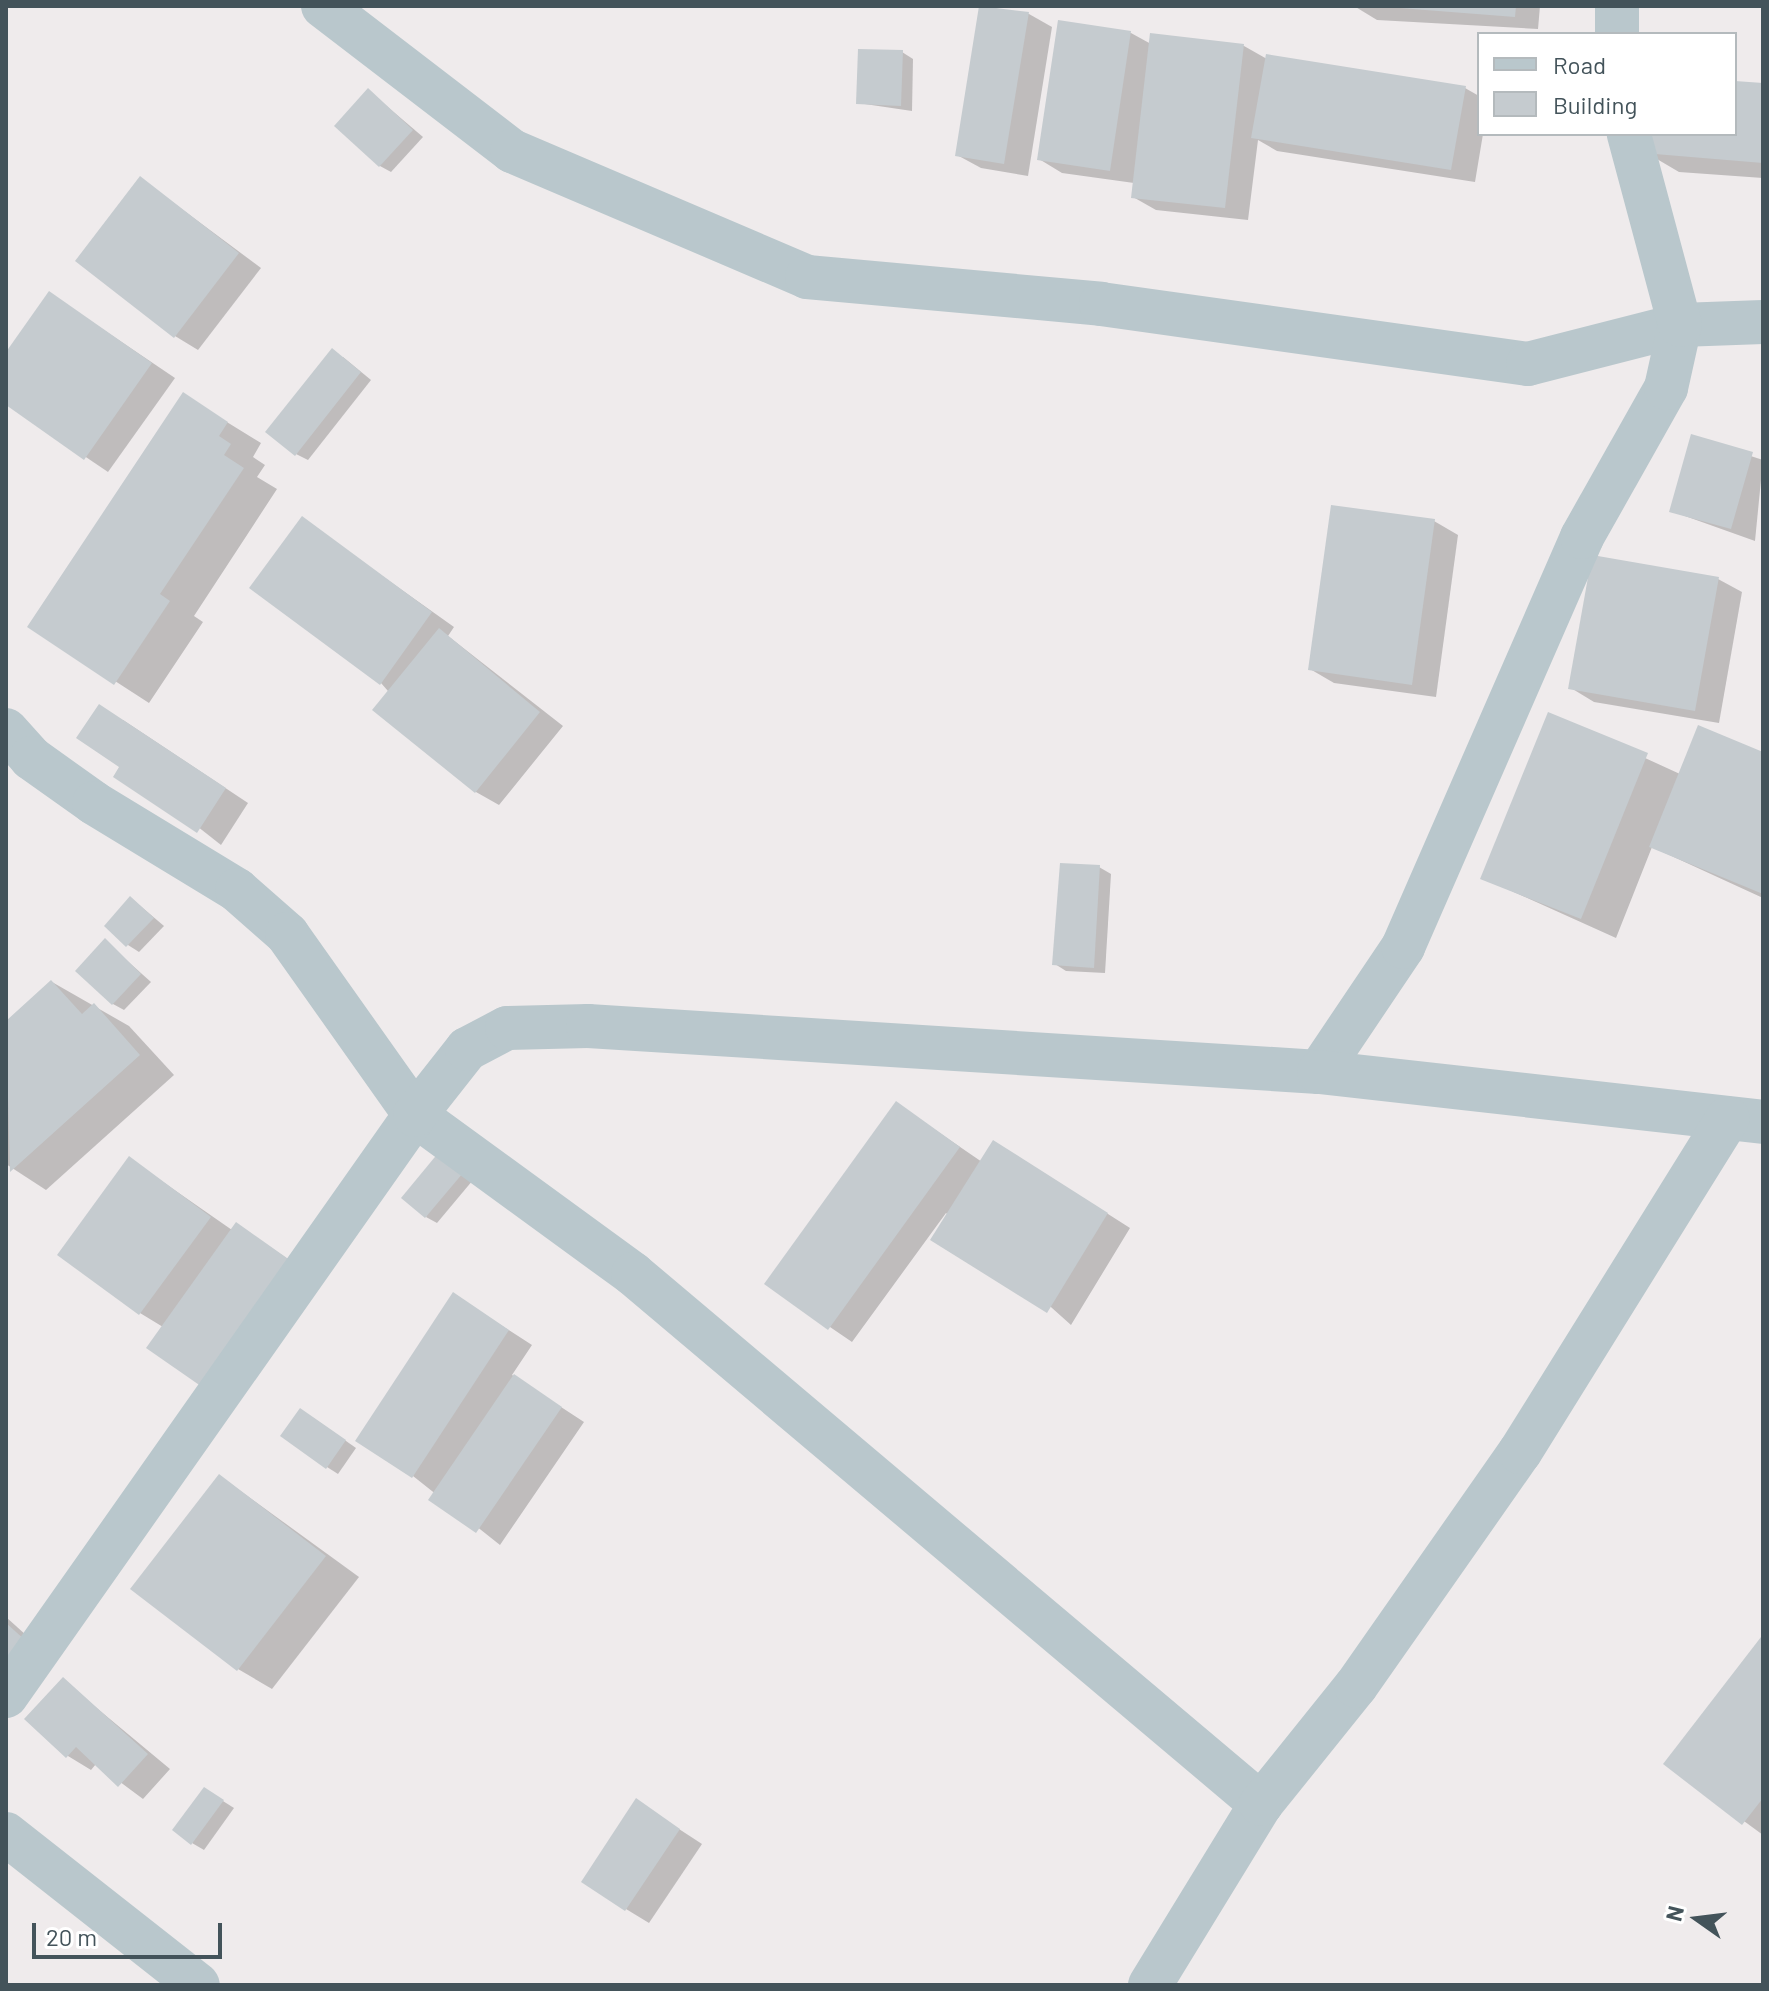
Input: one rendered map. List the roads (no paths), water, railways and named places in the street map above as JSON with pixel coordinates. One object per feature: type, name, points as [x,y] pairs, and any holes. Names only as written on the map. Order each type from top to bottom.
[{"type":"street","points":[[323,6],[512,151],[807,277],[1101,304],[1528,364],[1680,325],[1763,322]]},
{"type":"street","points":[[1617,6],[1617,32]]},
{"type":"street","points":[[1319,1072],[1403,947],[1582,537],[1666,388],[1680,325],[1630,136]]},
{"type":"street","points":[[6,730],[31,758],[237,890],[287,934],[415,1115],[633,1274],[1261,1804]]},
{"type":"street","points":[[6,1696],[415,1115],[467,1049],[507,1028],[588,1026],[1319,1072],[1745,1120],[1520,1452],[1356,1686],[1261,1804],[1150,1985]]},
{"type":"street","points":[[6,1834],[198,1985]]}]
